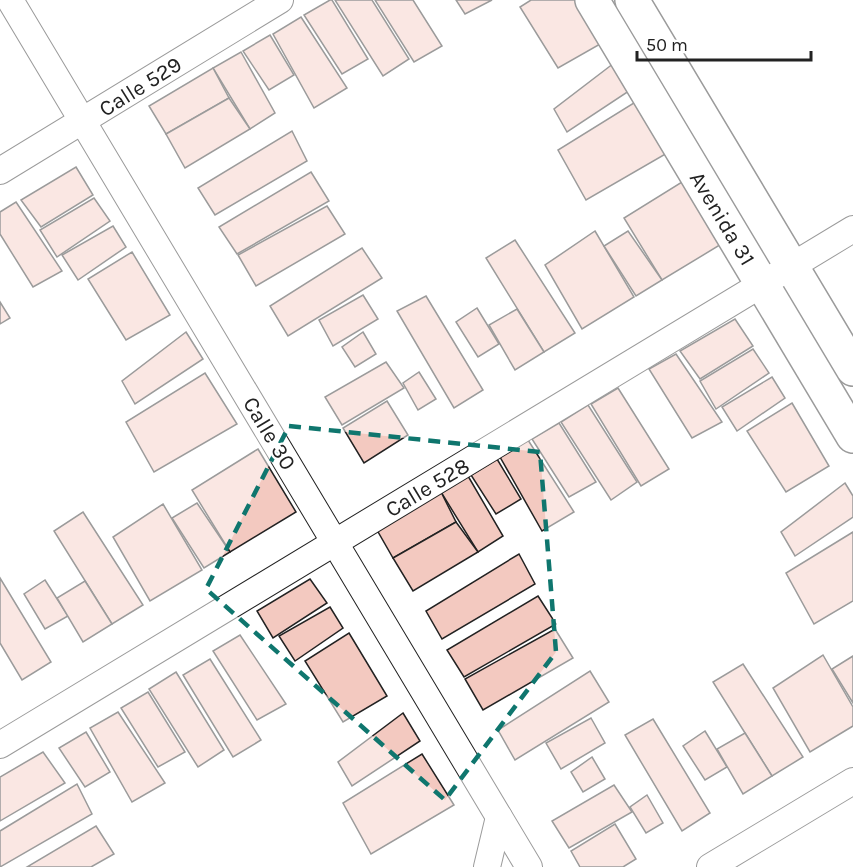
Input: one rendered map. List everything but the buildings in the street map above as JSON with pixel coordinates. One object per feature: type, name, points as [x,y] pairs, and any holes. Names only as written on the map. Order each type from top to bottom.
[{"type":"main road","name":"Avenida 31","points":[[592,0],[853,436]]},
{"type":"main road","name":"Avenida 31","points":[[632,0],[853,369]]},
{"type":"street","name":"Calle 30","points":[[10,0],[529,867]]},
{"type":"street","name":"Calle 529","points":[[0,171],[280,0]]},
{"type":"street","name":"Calle 528","points":[[0,745],[853,229]]},
{"type":"street","points":[[710,867],[853,781]]},
{"type":"street","points":[[487,867],[499,817]]},
{"type":"highlighted area","points":[[289,426],[540,452],[556,652],[445,800],[206,589]]}]
